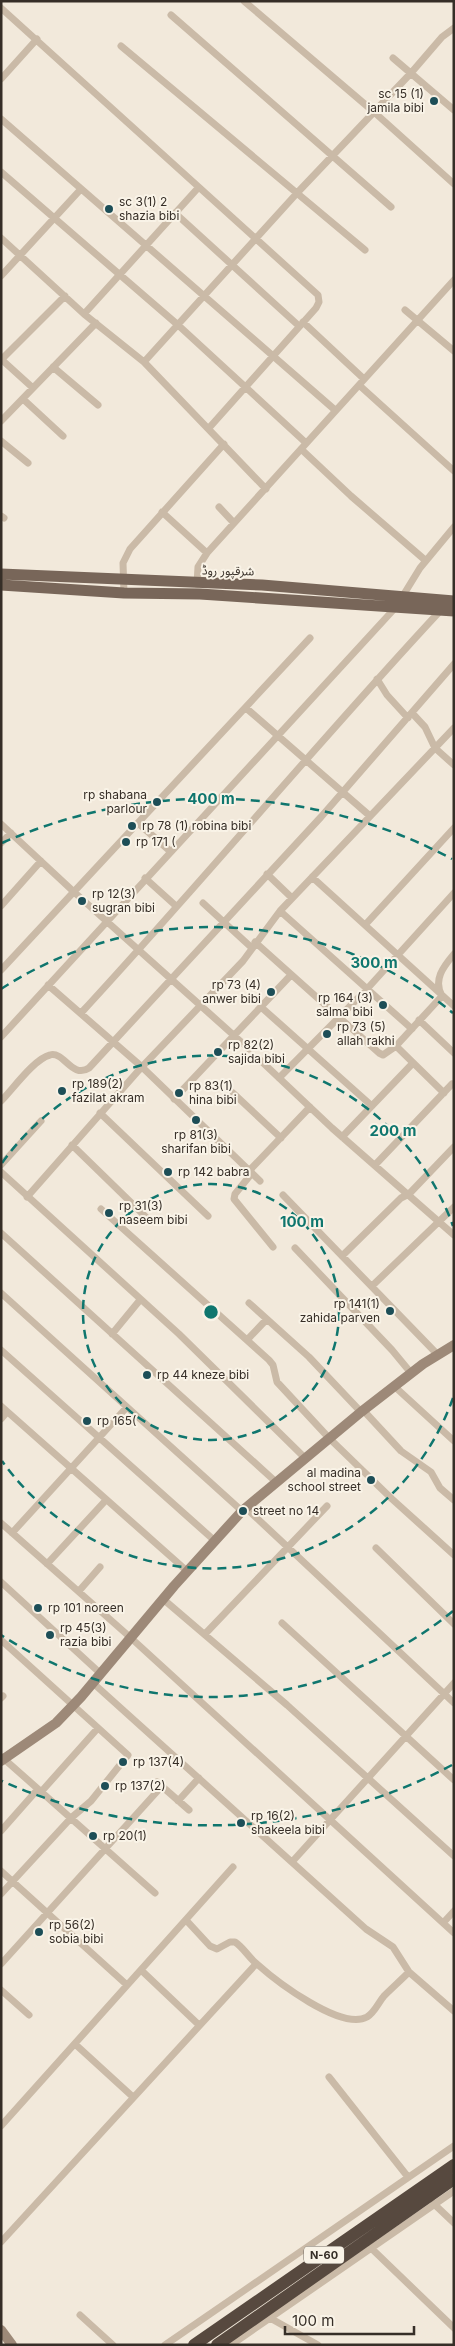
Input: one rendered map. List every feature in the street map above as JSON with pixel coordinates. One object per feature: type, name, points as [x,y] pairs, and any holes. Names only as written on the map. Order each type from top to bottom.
[{"type":"highway","name":"N-60","points":[[194,2345],[454,2165]]},
{"type":"highway","name":"N-60","points":[[217,2345],[454,2179]]},
{"type":"main road","name":"شرقپور روڈ","points":[[1,574],[123,581],[262,585],[454,601]]},
{"type":"main road","name":"شرقپور روڈ","points":[[1,585],[124,593],[200,594],[454,611]]},
{"type":"street","points":[[244,1],[374,112],[454,184]]},
{"type":"street","points":[[2,9],[318,295],[318,305],[209,428]]},
{"type":"street","points":[[171,15],[390,207]]},
{"type":"street","points":[[144,362],[298,192],[411,73],[442,37],[454,28]]},
{"type":"street","points":[[1,79],[37,39]]},
{"type":"street","points":[[121,46],[298,192],[365,250]]},
{"type":"street","points":[[393,58],[454,110]]},
{"type":"street","points":[[1,119],[145,245],[206,295],[335,410]]},
{"type":"street","points":[[1,172],[178,325],[306,442]]},
{"type":"street","points":[[84,314],[198,188]]},
{"type":"street","points":[[1,276],[81,189]]},
{"type":"street","points":[[175,213],[301,324],[454,471]]},
{"type":"street","points":[[1,238],[84,314],[144,362],[266,489]]},
{"type":"street","points":[[197,584],[198,566],[207,553],[454,280]]},
{"type":"street","points":[[33,388],[1,360],[65,296]]},
{"type":"street","points":[[405,310],[454,351]]},
{"type":"street","points":[[1,421],[96,323]]},
{"type":"street","points":[[53,368],[98,405]]},
{"type":"street","points":[[23,399],[64,436]]},
{"type":"street","points":[[1,441],[28,463]]},
{"type":"street","points":[[124,593],[123,563],[136,541],[224,444]]},
{"type":"street","points":[[301,449],[351,496],[426,560]]},
{"type":"street","points":[[219,507],[234,522]]},
{"type":"street","points":[[162,512],[207,553]]},
{"type":"street","points":[[1,1037],[277,734],[396,608],[426,560],[454,527]]},
{"type":"street","points":[[81,1013],[139,950],[377,679],[441,610]]},
{"type":"street","points":[[1,970],[310,638]]},
{"type":"street","points":[[1,1101],[47,1056],[56,1055],[73,1068],[85,1070],[113,1042],[342,792],[454,664]]},
{"type":"street","points":[[377,679],[387,695],[425,728],[435,748],[454,765]]},
{"type":"street","points":[[246,708],[370,816]]},
{"type":"street","points":[[27,1197],[142,1067],[254,945],[280,911],[454,728]]},
{"type":"street","points":[[138,823],[170,851]]},
{"type":"street","points":[[1,824],[249,1049]]},
{"type":"street","points":[[365,925],[454,828]]},
{"type":"street","points":[[1,843],[11,833]]},
{"type":"street","points":[[1,906],[41,861]]},
{"type":"street","points":[[267,874],[292,898]]},
{"type":"street","points":[[312,877],[454,1006]]},
{"type":"street","points":[[145,878],[176,906]]},
{"type":"street","points":[[279,1078],[367,989],[454,893]]},
{"type":"street","points":[[203,903],[291,975],[381,1055],[387,1054],[396,1046],[442,996]]},
{"type":"street","points":[[280,911],[412,1029]]},
{"type":"street","points":[[442,996],[438,986],[438,979],[454,954]]},
{"type":"street","points":[[174,1099],[291,975]]},
{"type":"street","points":[[48,985],[142,1067],[260,1181]]},
{"type":"street","points":[[261,1007],[372,1106]]},
{"type":"street","points":[[419,1020],[454,1053]]},
{"type":"street","points":[[396,1046],[444,1093]]},
{"type":"street","points":[[259,1059],[310,1108],[454,1235]]},
{"type":"street","points":[[342,1136],[413,1063]]},
{"type":"street","points":[[375,1165],[452,1084]]},
{"type":"street","points":[[233,1093],[281,1138]]},
{"type":"street","points":[[273,1247],[234,1199],[235,1194],[251,1172],[310,1108]]},
{"type":"street","points":[[100,1114],[208,1216]]},
{"type":"street","points":[[1,1165],[41,1121]]},
{"type":"street","points":[[72,1145],[152,1222]]},
{"type":"street","points":[[342,1256],[401,1198],[409,1194],[454,1148]]},
{"type":"street","points":[[1,1172],[179,1334],[305,1458]]},
{"type":"street","points":[[283,1195],[438,1354]]},
{"type":"street","points":[[372,1286],[454,1207]]},
{"type":"street","points":[[101,1210],[273,1365],[276,1379],[280,1385],[329,1438],[454,1555]]},
{"type":"street","points":[[1,1233],[276,1482]]},
{"type":"street","points":[[295,1248],[392,1350],[411,1373]]},
{"type":"street","points":[[1,1293],[127,1407],[287,1547],[454,1703]]},
{"type":"street","points":[[112,1334],[140,1300]]},
{"type":"street","points":[[249,1303],[309,1357],[401,1452],[431,1472],[440,1488],[454,1500]]},
{"type":"street","points":[[247,1340],[266,1320]]},
{"type":"street","points":[[155,1893],[40,1790],[2,1759],[56,1723],[73,1706],[187,1571],[244,1509],[394,1386],[438,1354],[454,1345]]},
{"type":"street","points":[[1,1350],[215,1541]]},
{"type":"street","points":[[394,1386],[454,1441]]},
{"type":"street","points":[[1,1406],[187,1571]]},
{"type":"street","points":[[12,1533],[127,1407]]},
{"type":"street","points":[[1,1419],[7,1412]]},
{"type":"street","points":[[47,1564],[106,1500]]},
{"type":"street","points":[[205,1634],[327,1506]]},
{"type":"street","points":[[1,1523],[132,1638],[454,1933]]},
{"type":"street","points":[[376,1548],[454,1624]]},
{"type":"street","points":[[79,1592],[100,1567]]},
{"type":"street","points":[[1,1582],[101,1674]]},
{"type":"street","points":[[163,1599],[287,1705],[454,1856]]},
{"type":"street","points":[[282,1623],[454,1780]]},
{"type":"street","points":[[1,1640],[127,1752],[128,1757],[85,1807],[71,1818],[1,1894]]},
{"type":"street","points":[[93,1683],[366,1929],[392,1946],[409,1972],[454,2012]]},
{"type":"street","points":[[292,1862],[454,1684]]},
{"type":"street","points":[[1,1831],[98,1728]]},
{"type":"street","points":[[178,1801],[199,1778]]},
{"type":"street","points":[[1,1964],[106,1849],[160,1784],[189,1810]]},
{"type":"street","points":[[1,2126],[234,1867]]},
{"type":"street","points":[[1,1871],[127,1985]]},
{"type":"street","points":[[443,1923],[454,1910]]},
{"type":"street","points":[[186,1920],[210,1946],[220,1949],[230,1942],[236,1942],[256,1964],[307,2002],[339,2015],[354,2018],[368,2016],[409,1972]]},
{"type":"street","points":[[1,2242],[256,1964]]},
{"type":"street","points":[[141,1970],[199,2025]]},
{"type":"street","points":[[1,1990],[29,2015]]},
{"type":"street","points":[[75,2044],[133,2096]]},
{"type":"street","points":[[329,2077],[408,2177]]},
{"type":"street","points":[[165,2345],[454,2146]]},
{"type":"street","points":[[231,2345],[454,2191]]},
{"type":"street","points":[[434,2204],[454,2223]]},
{"type":"street","points":[[371,2248],[454,2328]]},
{"type":"street","points":[[80,2315],[113,2345]]},
{"type":"street","points":[[270,2318],[318,2345]]},
{"type":"street","points":[[1,2330],[12,2345]]},
{"type":"place","name":"sc 15 (1) jamila bibi","points":[[434,101]]},
{"type":"place","name":"sc 3(1) 2 shazia bibi","points":[[109,209]]},
{"type":"place","name":"rp shabana parlour","points":[[157,802]]},
{"type":"place","name":"rp 78 (1) robina bibi","points":[[132,826]]},
{"type":"place","name":"rp 171 (","points":[[126,842]]},
{"type":"place","name":"rp 12(3) sugran bibi","points":[[82,901]]},
{"type":"place","name":"rp 73 (4) anwer bibi","points":[[271,992]]},
{"type":"place","name":"rp 164 (3) salma bibi","points":[[383,1005]]},
{"type":"place","name":"rp 73 (5) allah rakhi","points":[[327,1034]]},
{"type":"place","name":"rp 82(2) sajida bibi","points":[[218,1052]]},
{"type":"place","name":"rp 189(2) fazilat akram","points":[[62,1091]]},
{"type":"place","name":"rp 83(1) hina bibi","points":[[179,1093]]},
{"type":"place","name":"rp 81(3) sharifan bibi","points":[[196,1120]]},
{"type":"place","name":"rp 142 babra","points":[[168,1172]]},
{"type":"place","name":"rp 31(3) naseem bibi","points":[[109,1213]]},
{"type":"place","name":"rp 141(1) zahida parven","points":[[390,1311]]},
{"type":"place","name":"rp 44 kneze bibi","points":[[147,1375]]},
{"type":"place","name":"rp 165(","points":[[87,1421]]},
{"type":"place","name":"al madina school street","points":[[371,1480]]},
{"type":"place","name":"street no 14","points":[[243,1511]]},
{"type":"place","name":"rp 101 noreen","points":[[38,1608]]},
{"type":"place","name":"rp 45(3) razia bibi","points":[[50,1635]]},
{"type":"place","name":"rp 137(4)","points":[[123,1762]]},
{"type":"place","name":"rp 137(2)","points":[[105,1786]]},
{"type":"place","name":"rp 16(2) shakeela bibi","points":[[241,1823]]},
{"type":"place","name":"rp 20(1)","points":[[93,1836]]},
{"type":"place","name":"rp 56(2) sobia bibi","points":[[39,1932]]}]
